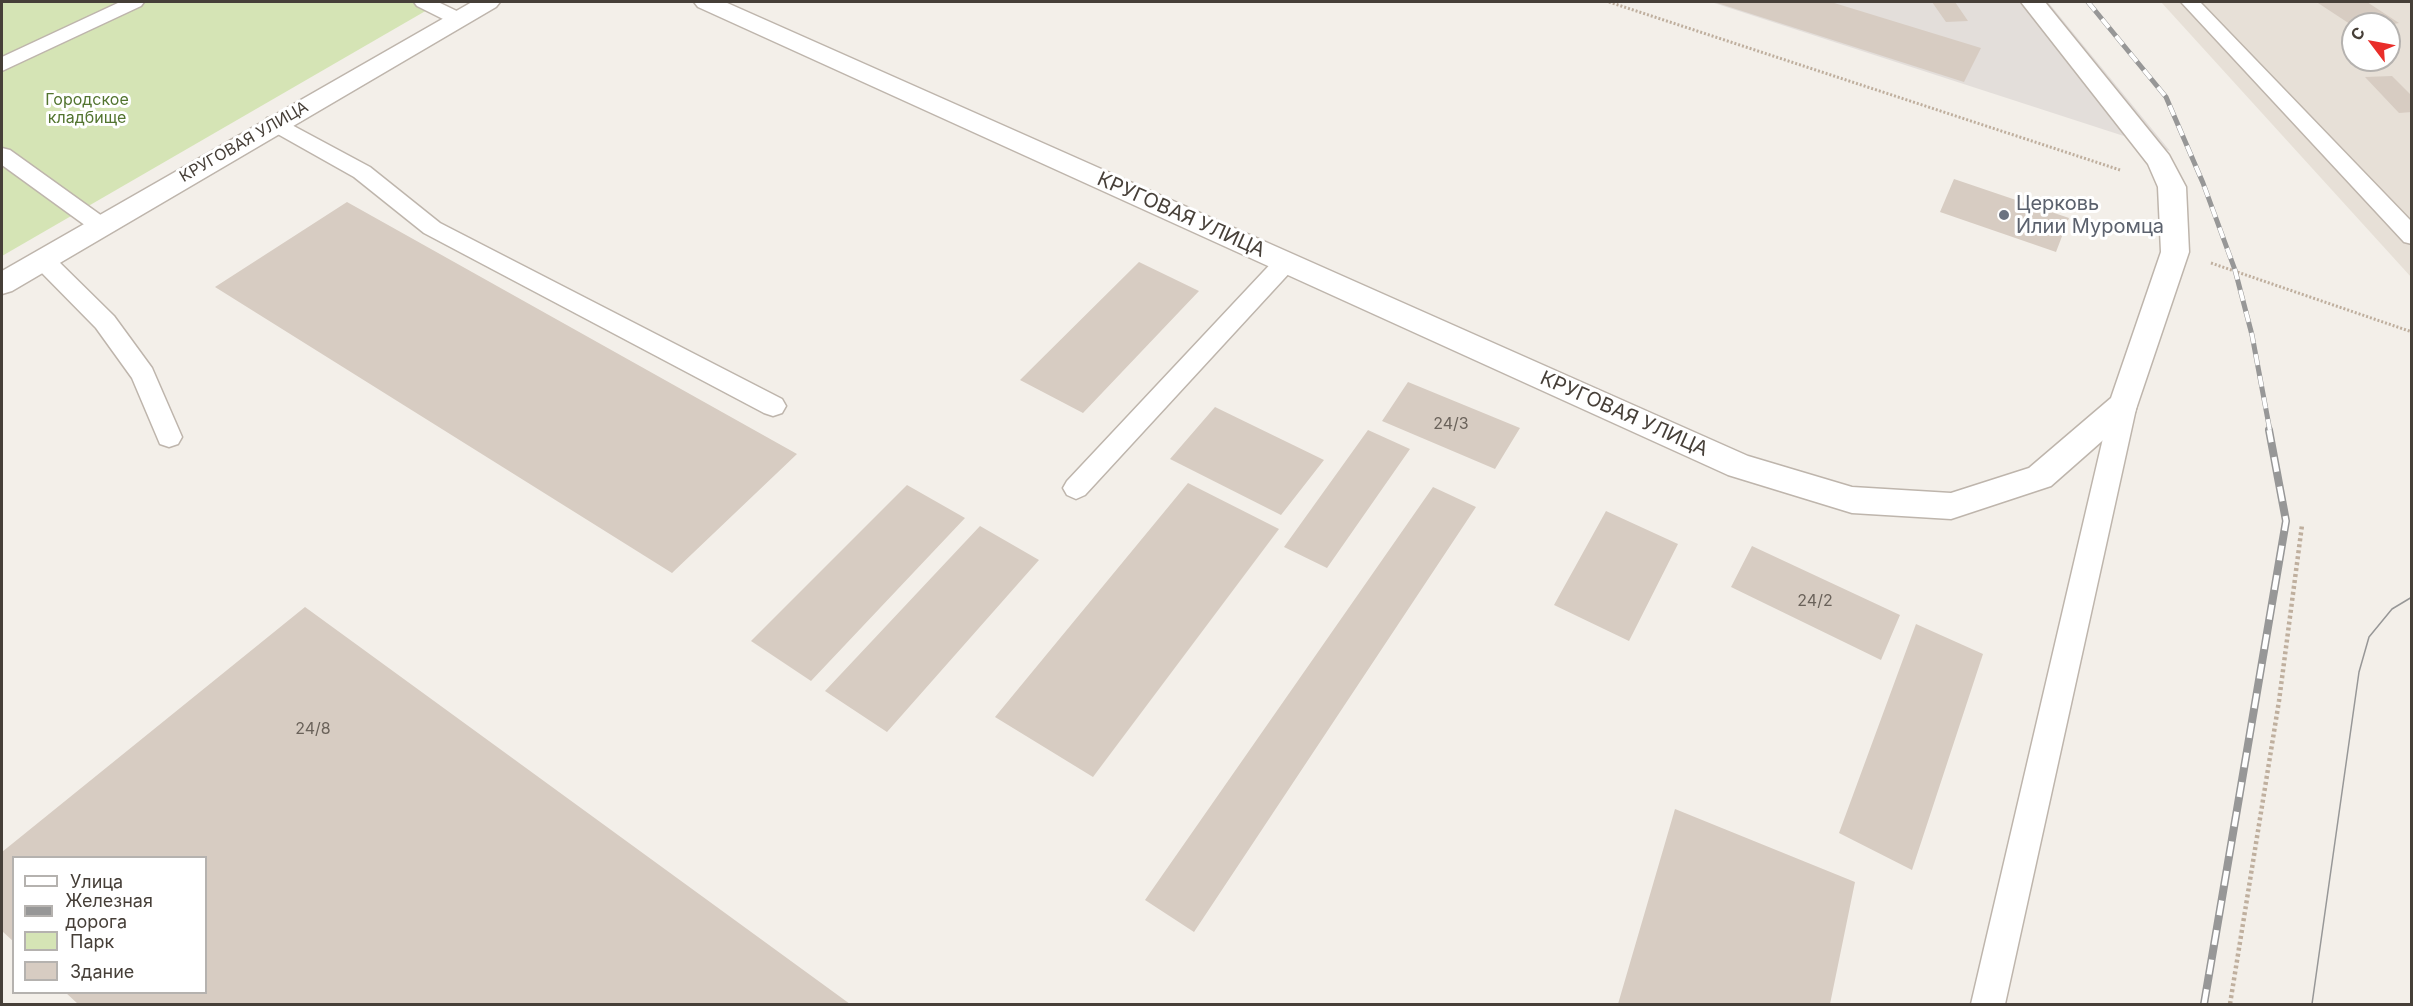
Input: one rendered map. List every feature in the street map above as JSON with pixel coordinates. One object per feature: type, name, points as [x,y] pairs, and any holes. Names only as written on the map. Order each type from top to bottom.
[{"type":"street","name":"КРУГОВАЯ УЛИЦА","points":[[2,284],[275,123],[456,18],[488,2]]},
{"type":"street","name":"КРУГОВАЯ УЛИЦА","points":[[706,2],[1739,466],[1852,501],[1951,506],[2040,477],[2124,404]]},
{"type":"street","points":[[2033,2],[2160,160],[2172,187],[2175,252],[2124,404]]},
{"type":"lane","points":[[2,65],[134,2]]},
{"type":"lane","points":[[423,2],[456,18]]},
{"type":"lane","points":[[2190,2],[2412,236]]},
{"type":"lane","points":[[275,123],[362,172],[432,228],[773,406]]},
{"type":"lane","points":[[2,154],[100,226]]},
{"type":"lane","points":[[44,260],[105,322],[137,366],[169,437]]},
{"type":"lane","points":[[1076,488],[1286,262]]},
{"type":"lane","points":[[1988,1005],[2124,404]]},
{"type":"path","points":[[1609,2],[2172,187]]},
{"type":"path","points":[[2175,252],[2412,332]]},
{"type":"path","points":[[2230,1005],[2279,701],[2302,525]]},
{"type":"shaded area","points":[[1711,2],[2048,2],[2170,151]]},
{"type":"shaded area","points":[[2161,2],[2411,2],[2411,277]]},
{"type":"green space","name":"Городское кладбище","points":[[2,2],[441,2],[2,256]]},
{"type":"building","points":[[1714,2],[1831,2],[1981,48],[1964,82]]},
{"type":"building","points":[[1932,2],[1955,2],[1968,21],[1946,22]]},
{"type":"building","points":[[2367,2],[2382,12],[2341,12],[2341,18],[2318,3]]},
{"type":"building","points":[[2392,76],[2412,96],[2412,112],[2399,113],[2365,77]]},
{"type":"building","name":"Церковь Илии Муромца","points":[[1954,179],[2069,218],[2056,252],[1940,212]]},
{"type":"building","points":[[347,202],[797,454],[672,573],[215,287]]},
{"type":"building","points":[[1139,262],[1199,291],[1083,413],[1020,380]]},
{"type":"building","points":[[1408,382],[1520,428],[1495,469],[1382,421]]},
{"type":"building","points":[[1215,407],[1324,460],[1281,515],[1170,459]]},
{"type":"building","points":[[1368,430],[1410,449],[1327,568],[1284,547]]},
{"type":"building","points":[[1188,483],[1279,529],[1093,777],[995,717]]},
{"type":"building","points":[[907,485],[965,518],[811,681],[751,641]]},
{"type":"building","points":[[1433,487],[1476,507],[1194,932],[1145,900]]},
{"type":"building","points":[[1606,511],[1678,544],[1629,641],[1554,605]]},
{"type":"building","points":[[980,526],[1039,560],[887,732],[825,691]]},
{"type":"building","points":[[1752,546],[1900,615],[1881,660],[1731,587]]},
{"type":"building","points":[[305,607],[850,1004],[78,1004],[67,994],[207,994],[207,856],[12,856],[12,940],[2,931],[2,852]]},
{"type":"building","points":[[1916,624],[1983,654],[1912,870],[1839,833]]},
{"type":"building","points":[[1675,809],[1855,882],[1830,1004],[1618,1004]]},
{"type":"tram line","points":[[2312,1004],[2359,672],[2369,637],[2392,609],[2412,597]]},
{"type":"railway","points":[[2088,2],[2166,97],[2203,183],[2235,270],[2252,335],[2270,431]]},
{"type":"railway","points":[[2204,1004],[2286,521],[2269,430]]},
{"type":"place","name":"Церковь Илии Муромца","points":[[2004,215]]}]
